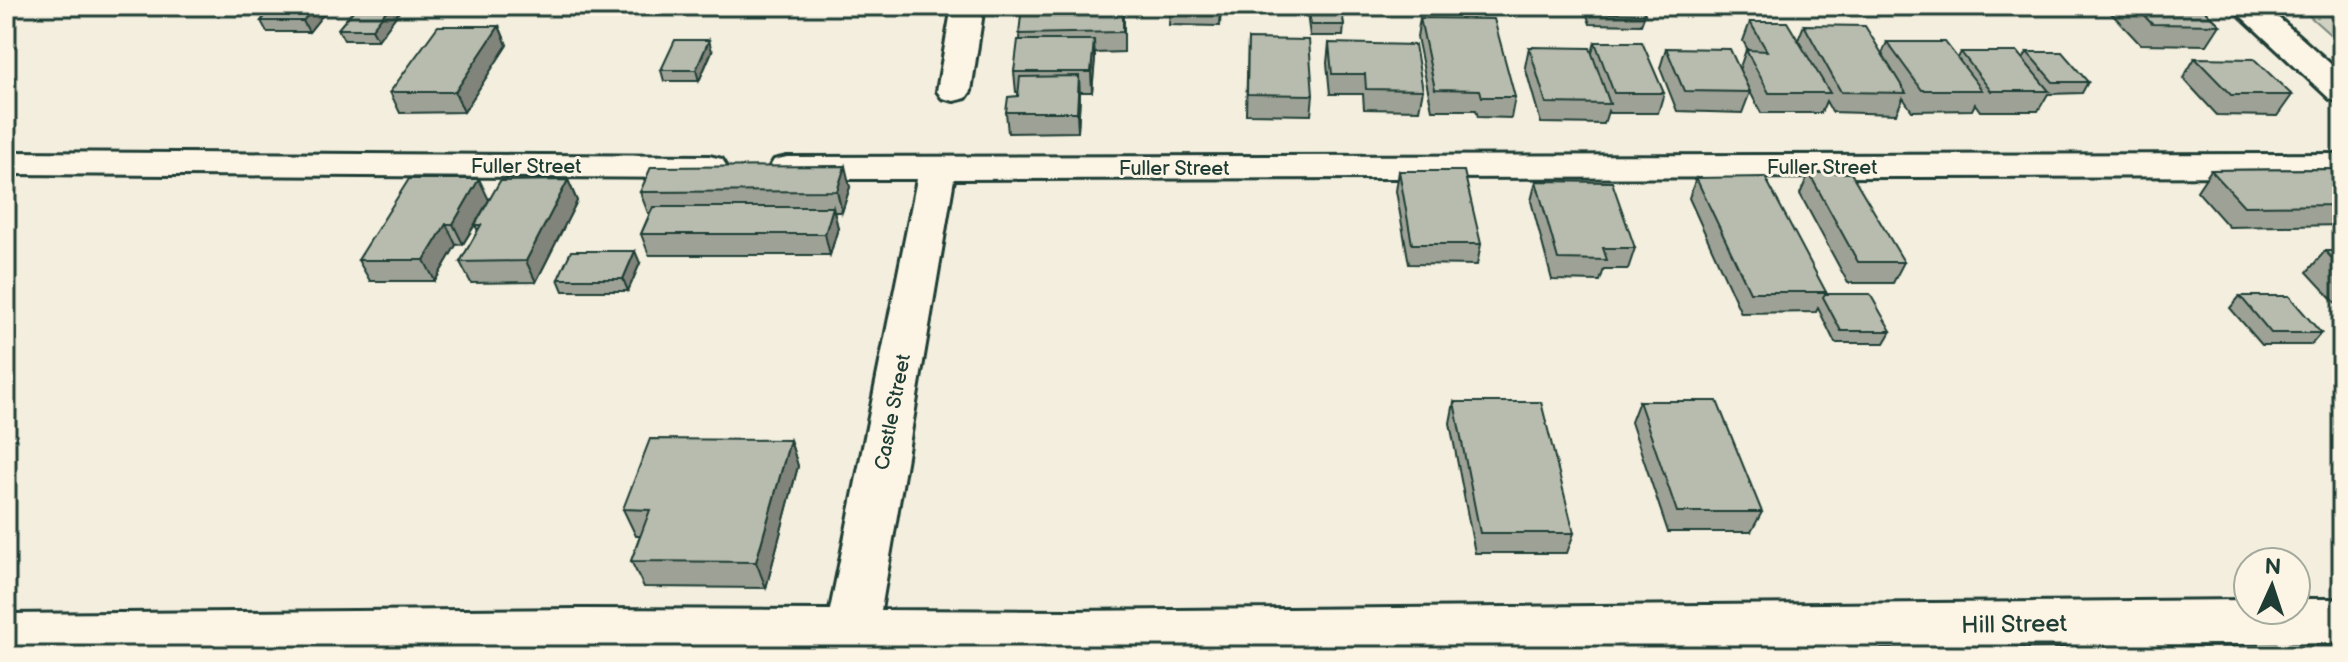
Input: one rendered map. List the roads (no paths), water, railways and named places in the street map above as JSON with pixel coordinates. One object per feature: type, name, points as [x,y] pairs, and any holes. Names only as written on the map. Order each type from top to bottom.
[{"type":"street","points":[[954,91],[968,6]]},
{"type":"street","points":[[2246,6],[2342,92]]},
{"type":"street","name":"Fuller Street","points":[[6,163],[937,169],[2342,165]]},
{"type":"street","name":"Castle Street","points":[[849,644],[937,169]]},
{"type":"street","name":"Hill Street","points":[[6,637],[581,631],[849,644],[1071,634],[2342,621]]}]
